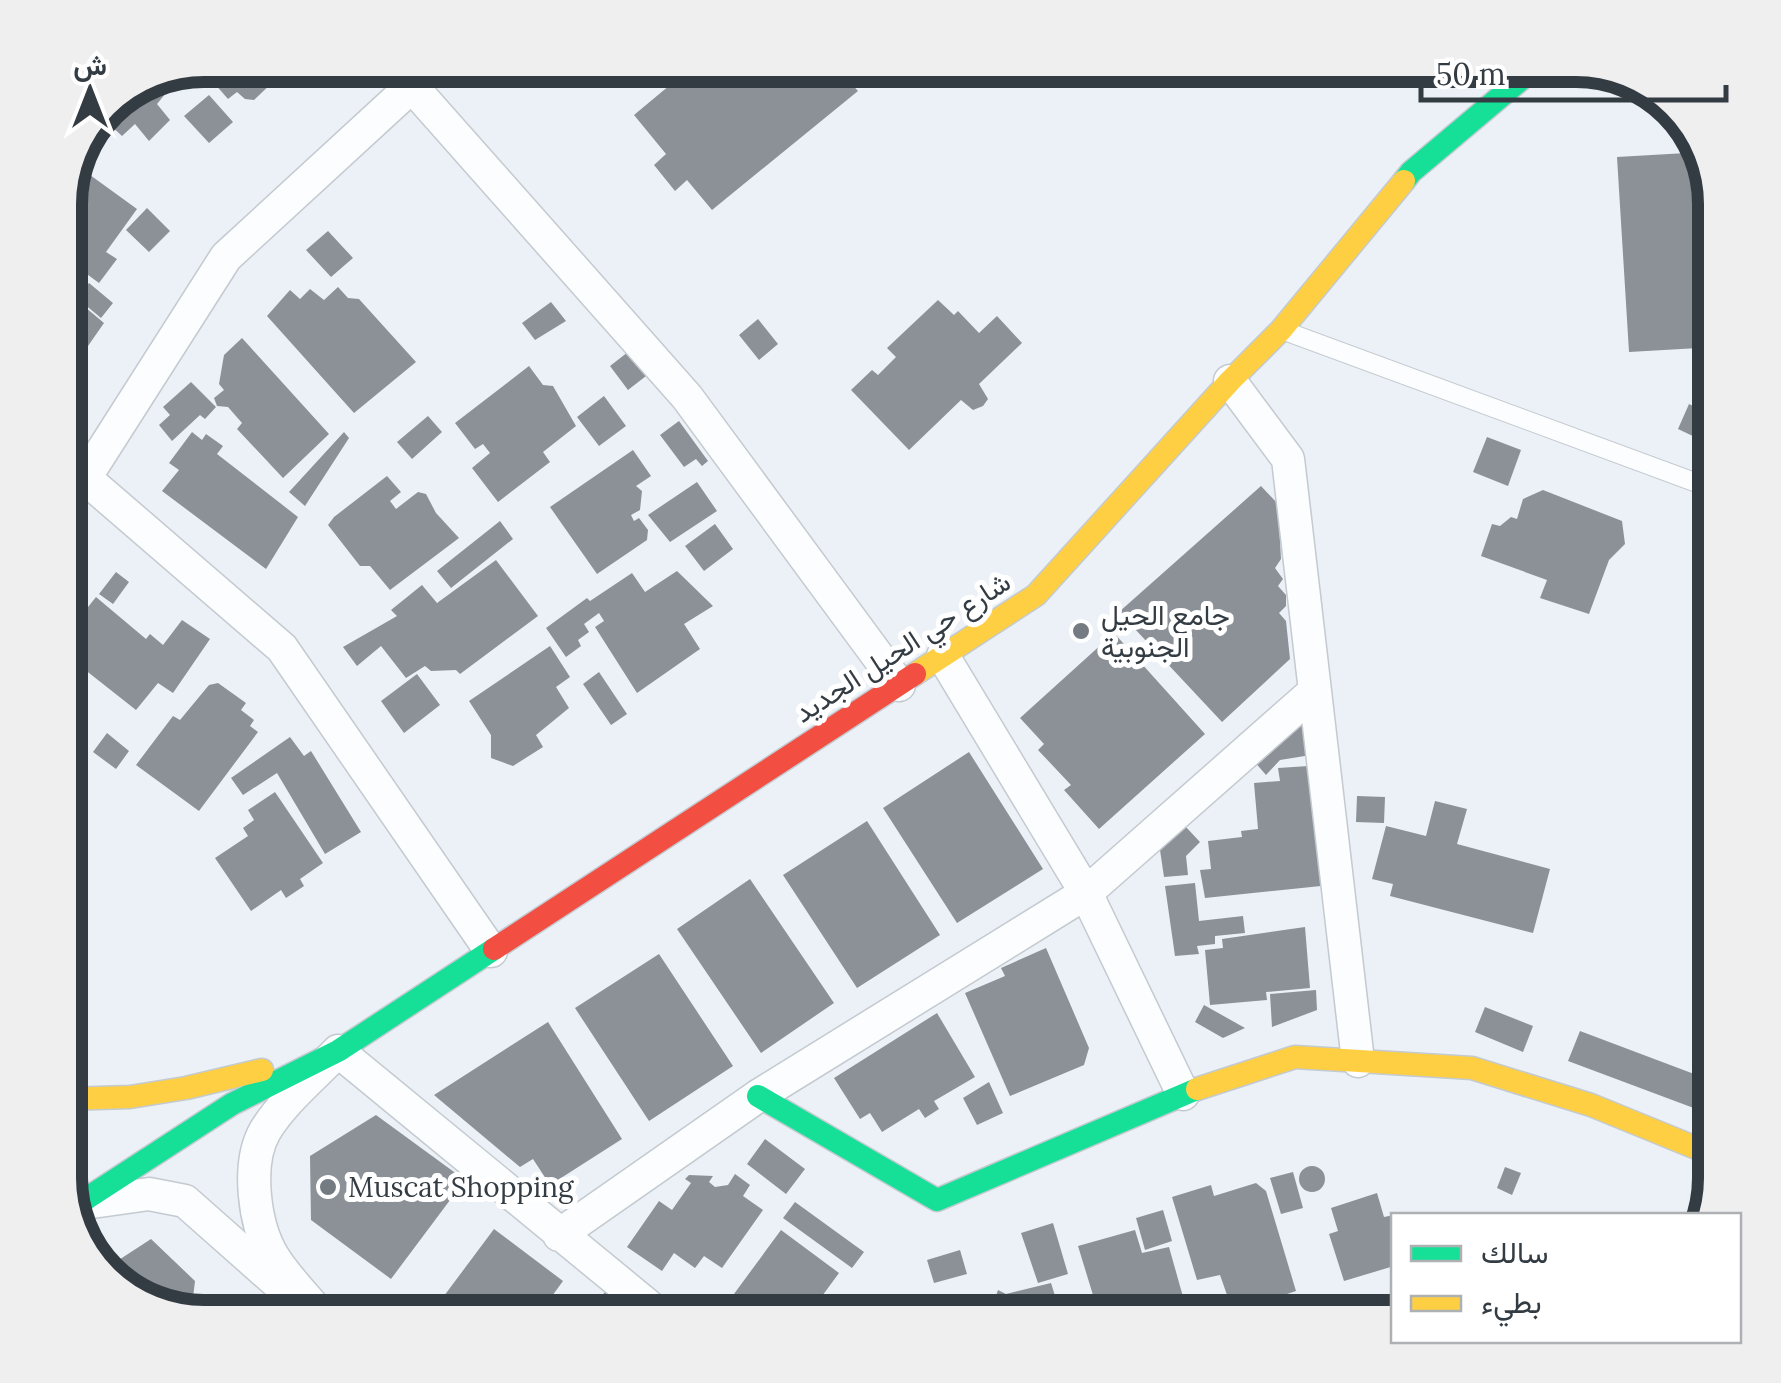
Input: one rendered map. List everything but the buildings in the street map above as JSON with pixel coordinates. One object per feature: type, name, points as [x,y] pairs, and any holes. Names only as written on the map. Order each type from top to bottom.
[{"type":"street","points":[[83,460],[226,257],[396,82]]},
{"type":"street","points":[[407,82],[687,397],[899,684]]},
{"type":"street","name":"شارع حي الحيل الجديد","points":[[338,1050],[1036,595],[1230,381],[1282,330],[1411,172],[1518,82]]},
{"type":"street","points":[[1230,381],[1288,459],[1358,1062]]},
{"type":"street","points":[[83,478],[282,648],[491,951]]},
{"type":"street","points":[[943,656],[1086,893],[1183,1094]]},
{"type":"street","points":[[559,1235],[758,1096],[1086,893],[1315,691]]},
{"type":"street","points":[[83,1098],[186,1088],[338,1050]]},
{"type":"street","points":[[85,1199],[232,1104],[338,1050]]},
{"type":"street","points":[[338,1050],[640,1300]]},
{"type":"street","points":[[306,1300],[273,1256],[258,1214],[255,1154],[264,1132],[338,1050]]},
{"type":"street","points":[[758,1096],[937,1200],[1183,1094],[1295,1057],[1472,1068],[1591,1106],[1698,1149]]},
{"type":"street","points":[[86,1204],[149,1194],[186,1202],[299,1300]]},
{"type":"lane","points":[[1282,330],[1698,483]]},
{"type":"traffic: fast","points":[[1404,181],[1518,82]]},
{"type":"traffic: fast","points":[[85,1199],[232,1104],[338,1051],[494,949]]},
{"type":"traffic: fast","points":[[758,1096],[937,1200],[1197,1089]]},
{"type":"traffic: slow","points":[[915,674],[1036,595],[1281,330],[1404,181]]},
{"type":"traffic: slow","points":[[1197,1089],[1295,1057],[1472,1068],[1591,1105],[1698,1149]]},
{"type":"traffic: slow","points":[[83,1098],[130,1097],[262,1070]]},
{"type":"traffic: jam","points":[[494,949],[915,674]]},
{"type":"place","name":"جامع الحيل الجنوبية","points":[[1081,631]]},
{"type":"place","name":"Muscat Shopping","points":[[328,1187]]}]
